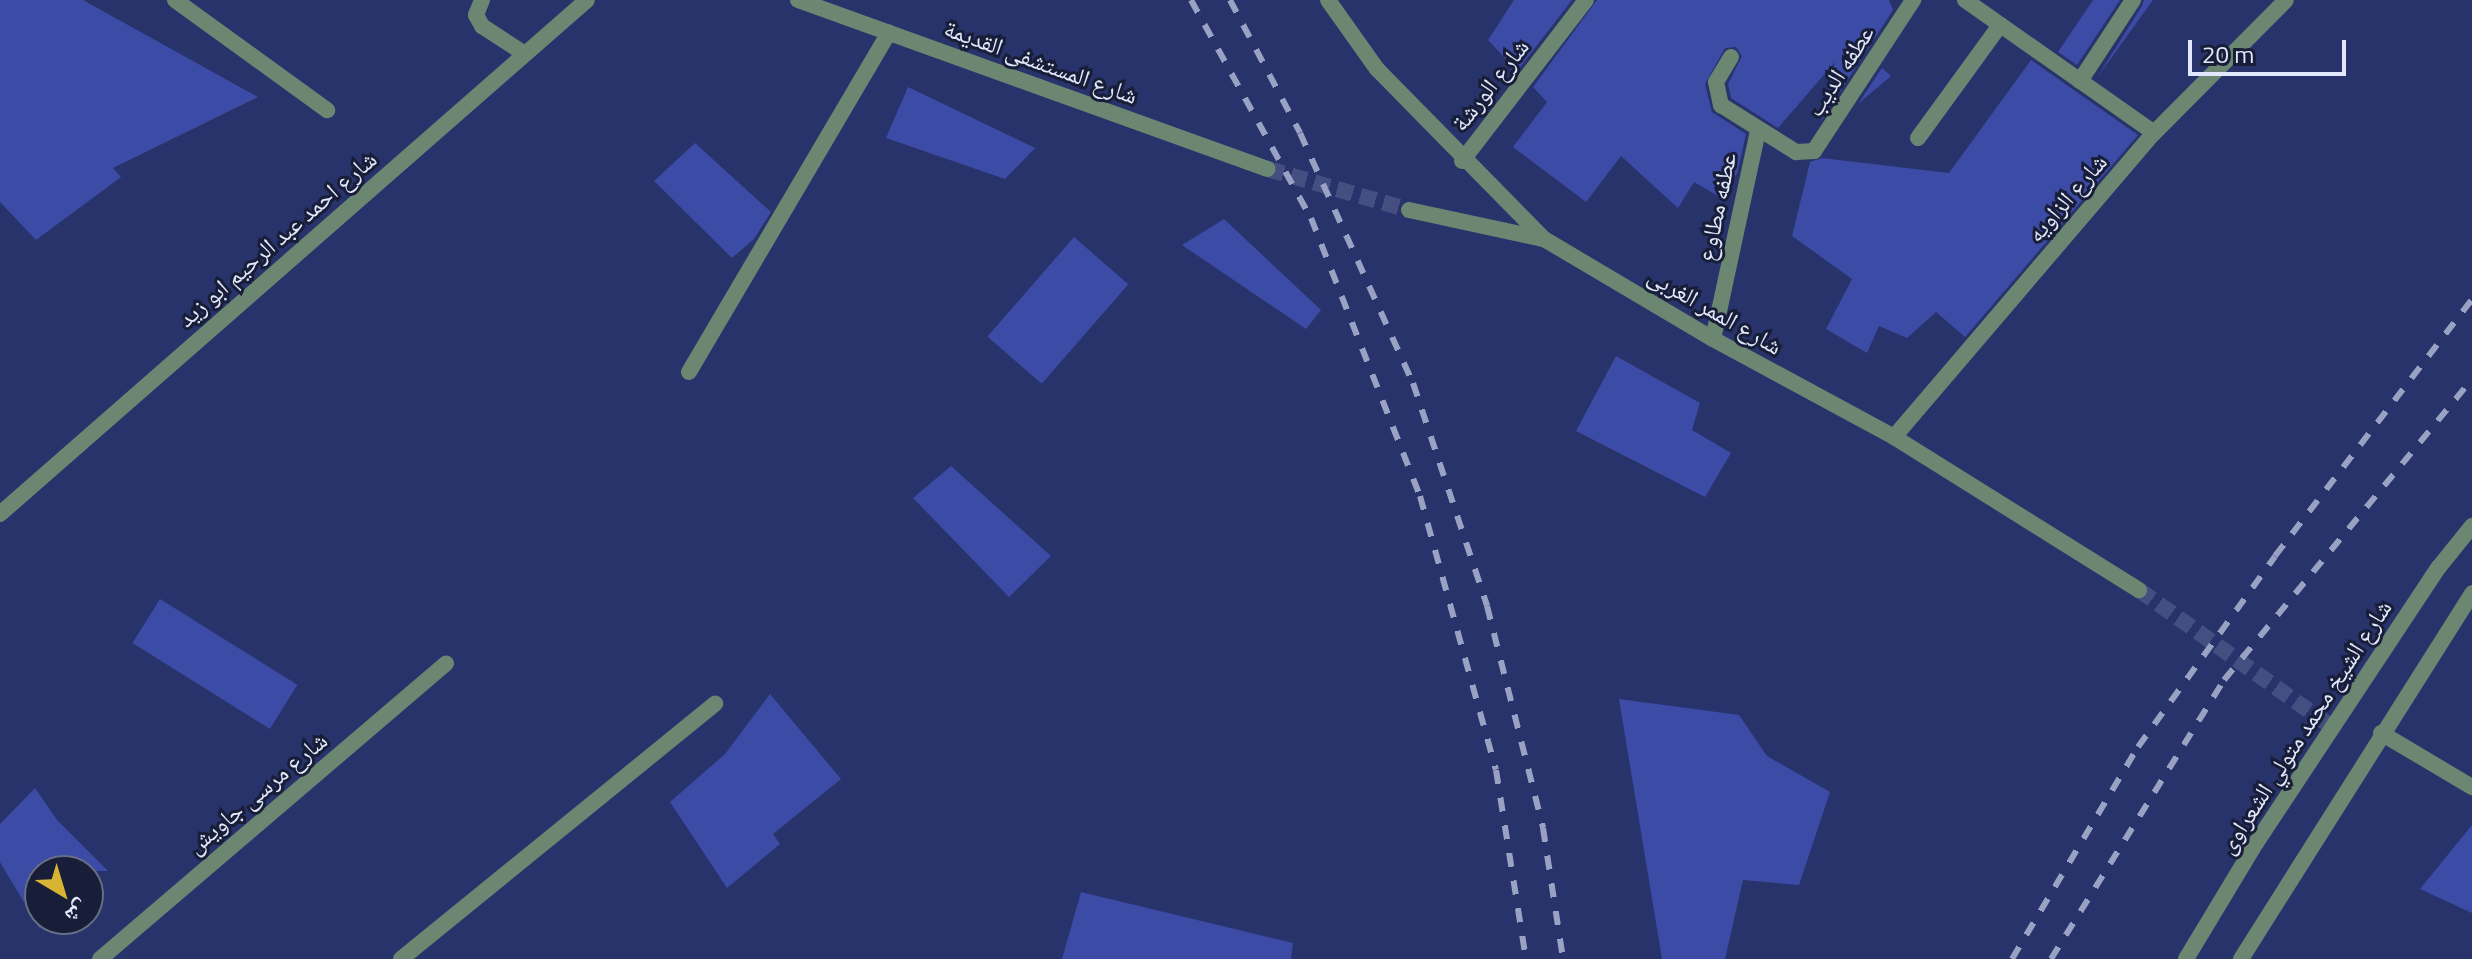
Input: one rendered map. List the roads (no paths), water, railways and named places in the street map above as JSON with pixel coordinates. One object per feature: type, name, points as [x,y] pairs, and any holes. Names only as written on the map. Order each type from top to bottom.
[{"type":"street","points":[[175,0],[327,110]]},
{"type":"street","points":[[482,0],[476,15],[482,26],[525,54]]},
{"type":"street","name":"شارع احمد عبد الرحيم ابو زيد","points":[[1,510],[587,0]]},
{"type":"street","name":"شارع المستشفى القديمة","points":[[798,0],[1268,169]]},
{"type":"street","name":"شارع الممر الغربى","points":[[1328,0],[1377,69],[1462,161],[1544,239],[1713,339],[1894,437],[2139,590]]},
{"type":"street","name":"شارع الورشة","points":[[1462,161],[1586,0]]},
{"type":"street","name":"عطفه الديب","points":[[1731,57],[1716,82],[1716,94],[1729,114],[1796,152],[1814,151],[1913,0]]},
{"type":"street","points":[[1965,0],[2154,133]]},
{"type":"street","points":[[2080,81],[2133,0]]},
{"type":"street","name":"شارع الزاويه","points":[[1894,437],[2154,133],[2286,0]]},
{"type":"street","points":[[1918,138],[2000,25]]},
{"type":"street","points":[[689,372],[889,32]]},
{"type":"street","name":"عطفه مطاوع","points":[[1713,339],[1758,131]]},
{"type":"street","points":[[1409,210],[1544,239]]},
{"type":"street","name":"شارع الشيخ محمد متولي الشعراوى","points":[[2186,959],[2265,830],[2439,567],[2472,526]]},
{"type":"street","points":[[2241,959],[2381,733],[2472,594]]},
{"type":"street","name":"شارع مرسى جاويش","points":[[100,959],[446,664]]},
{"type":"street","points":[[401,959],[715,704]]},
{"type":"street","points":[[2381,733],[2472,787]]},
{"type":"tunnel","points":[[1268,169],[1409,210]]},
{"type":"tunnel","points":[[2139,590],[2333,728]]},
{"type":"railway","points":[[1191,0],[1311,218],[1420,496],[1496,770],[1526,959]]},
{"type":"railway","points":[[1230,0],[1300,133],[1413,383],[1487,606],[1543,828],[1563,959]]},
{"type":"railway","points":[[2012,959],[2138,747],[2275,556],[2472,299]]},
{"type":"railway","points":[[2051,959],[2224,680],[2472,379]]}]
